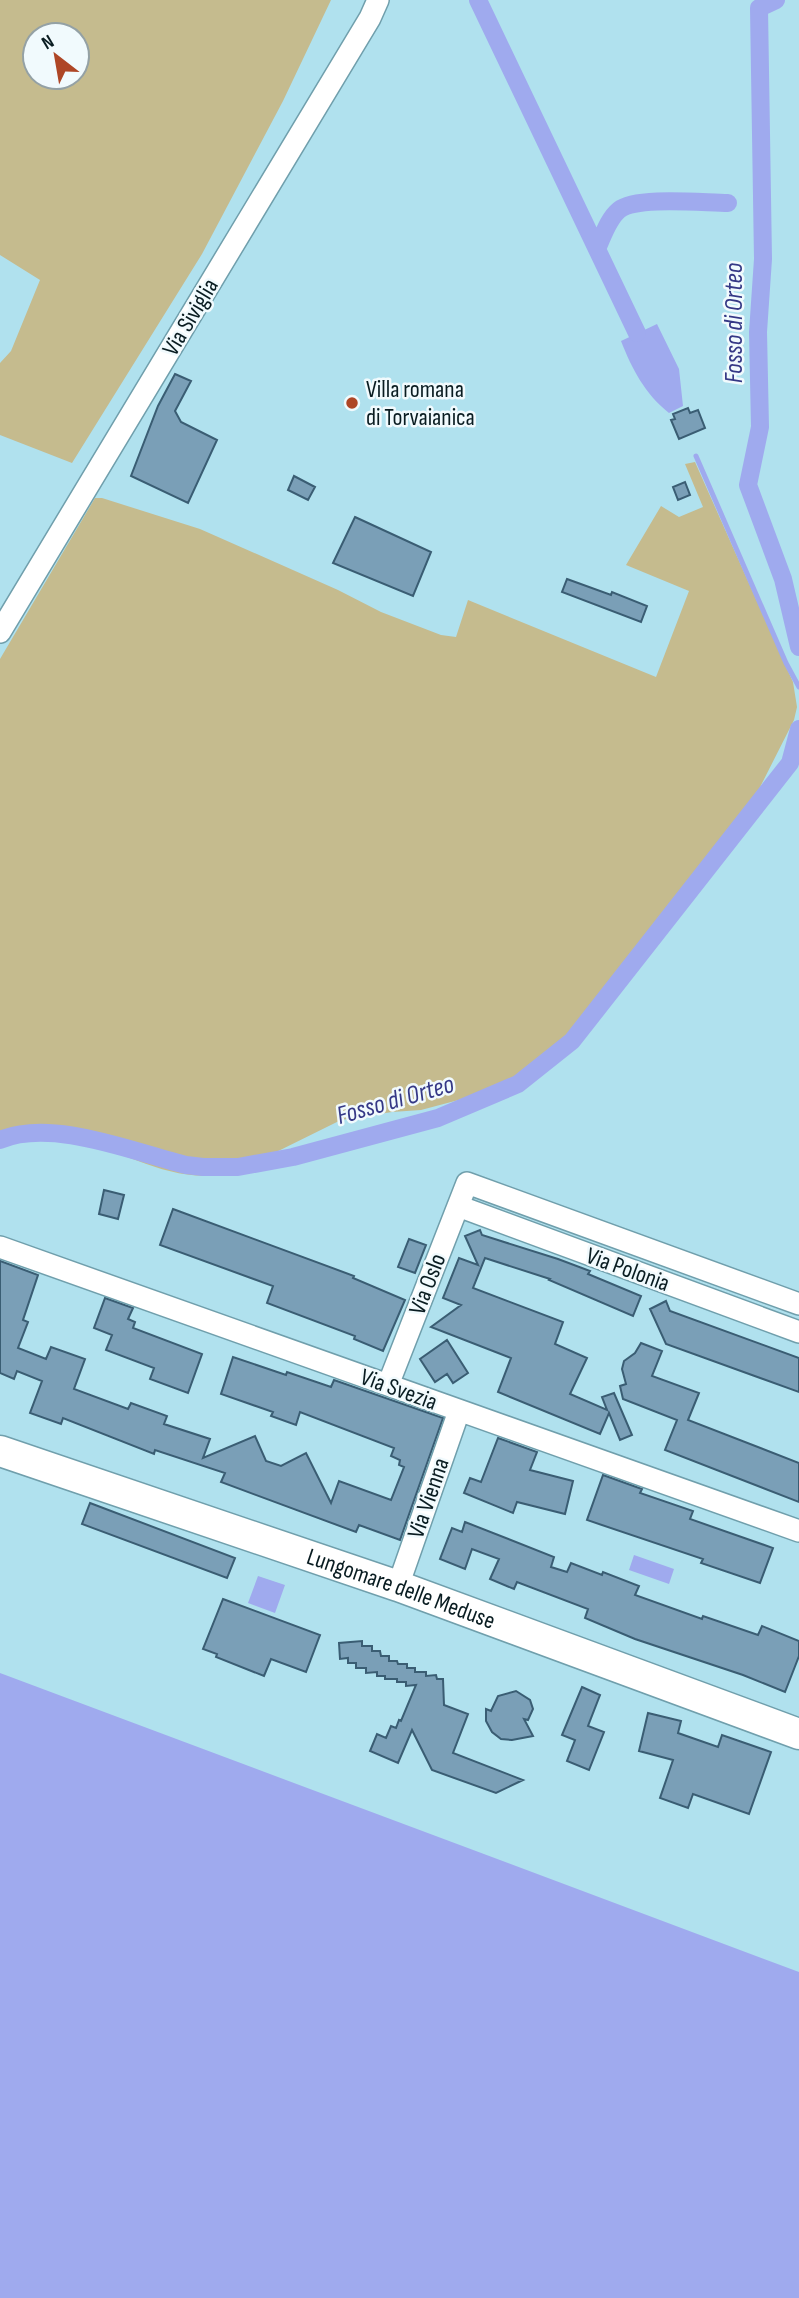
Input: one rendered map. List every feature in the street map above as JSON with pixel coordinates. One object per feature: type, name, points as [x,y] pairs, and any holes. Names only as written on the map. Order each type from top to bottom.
[{"type":"main road","name":"Lungomare delle Meduse","points":[[0,1451],[398,1586],[799,1734]]},
{"type":"street","name":"Via Siviglia","points":[[0,632],[370,18],[378,0]]},
{"type":"street","name":"Via Oslo","points":[[388,1385],[467,1183]]},
{"type":"street","name":"Via Polonia","points":[[467,1183],[799,1304]]},
{"type":"street","name":"Via Polonia","points":[[458,1206],[799,1332]]},
{"type":"street","name":"Via Svezia","points":[[0,1247],[799,1531]]},
{"type":"street","name":"Via Vienna","points":[[398,1586],[459,1410]]},
{"type":"shaded area","points":[[0,0],[331,0],[283,101],[202,254],[72,463],[0,435],[0,363],[11,351],[40,280],[0,255]]},
{"type":"shaded area","points":[[695,462],[793,682],[797,707],[794,720],[752,803],[729,835],[711,875],[650,955],[600,1000],[566,1040],[527,1071],[485,1093],[421,1110],[341,1120],[238,1171],[215,1175],[173,1172],[61,1136],[0,1133],[0,659],[95,498],[200,529],[381,612],[441,635],[456,637],[468,600],[656,677],[689,591],[626,565],[661,506],[679,517],[703,507],[685,464]]},
{"type":"water","points":[[657,324],[679,369],[683,406],[669,413],[653,398],[640,380],[621,341]]},
{"type":"water","points":[[634,1555],[674,1569],[669,1584],[629,1570]]},
{"type":"water","points":[[258,1576],[285,1585],[275,1613],[248,1603]]},
{"type":"water","points":[[0,1673],[799,1972],[799,2298],[0,2298]]},
{"type":"building","points":[[175,374],[191,381],[175,411],[181,422],[217,440],[188,503],[131,476],[158,406]]},
{"type":"building","points":[[688,408],[690,413],[698,410],[705,428],[679,439],[671,420],[675,419],[673,414]]},
{"type":"building","points":[[294,476],[315,487],[308,500],[288,490]]},
{"type":"building","points":[[685,482],[690,495],[678,500],[673,487]]},
{"type":"building","points":[[355,517],[431,552],[413,596],[333,563]]},
{"type":"building","points":[[567,579],[647,606],[641,622],[562,592]]},
{"type":"building","points":[[104,1190],[124,1195],[118,1219],[99,1214]]},
{"type":"building","points":[[173,1209],[354,1276],[353,1278],[405,1300],[383,1351],[354,1339],[355,1336],[267,1303],[273,1286],[160,1245]]},
{"type":"building","points":[[480,1230],[482,1235],[590,1271],[588,1274],[641,1296],[633,1316],[550,1279],[485,1258],[473,1288],[563,1322],[555,1344],[587,1358],[570,1394],[607,1410],[602,1397],[614,1393],[632,1435],[620,1440],[609,1413],[600,1434],[498,1392],[511,1358],[431,1327],[461,1305],[443,1298],[459,1258],[478,1265],[465,1236]]},
{"type":"building","points":[[409,1239],[426,1245],[415,1273],[398,1267]]},
{"type":"building","points":[[0,1261],[38,1275],[23,1320],[28,1322],[18,1348],[46,1359],[51,1347],[85,1359],[74,1389],[128,1409],[131,1403],[167,1416],[164,1424],[210,1439],[203,1458],[255,1436],[266,1461],[281,1466],[306,1453],[331,1503],[339,1481],[391,1500],[404,1467],[399,1465],[400,1460],[391,1456],[394,1448],[300,1412],[296,1425],[271,1416],[273,1412],[221,1394],[233,1357],[331,1387],[334,1380],[443,1418],[400,1540],[359,1525],[356,1532],[221,1482],[225,1473],[155,1450],[154,1454],[63,1418],[61,1424],[30,1413],[42,1381],[17,1371],[14,1379],[0,1373]]},
{"type":"building","points":[[105,1298],[133,1308],[128,1319],[135,1322],[133,1328],[202,1354],[188,1393],[150,1379],[154,1368],[106,1350],[112,1335],[94,1328]]},
{"type":"building","points":[[666,1301],[670,1311],[799,1358],[799,1392],[666,1344],[650,1309]]},
{"type":"building","points":[[447,1340],[468,1373],[453,1383],[447,1374],[435,1382],[420,1359]]},
{"type":"building","points":[[641,1343],[662,1351],[652,1376],[699,1393],[688,1420],[799,1463],[799,1502],[665,1450],[677,1420],[623,1399],[620,1386],[626,1384],[622,1369],[624,1361],[635,1353]]},
{"type":"building","points":[[498,1438],[537,1452],[530,1470],[573,1481],[565,1514],[517,1502],[513,1513],[464,1493],[470,1478],[481,1482]]},
{"type":"building","points":[[603,1475],[642,1489],[640,1493],[693,1511],[690,1519],[773,1548],[760,1583],[701,1563],[703,1559],[587,1520]]},
{"type":"building","points":[[90,1503],[235,1558],[227,1578],[82,1524]]},
{"type":"building","points":[[465,1522],[554,1557],[551,1567],[567,1572],[571,1563],[602,1575],[603,1572],[639,1586],[635,1595],[702,1619],[703,1616],[758,1635],[762,1626],[799,1641],[799,1656],[785,1692],[635,1639],[585,1618],[588,1609],[517,1582],[514,1589],[490,1579],[499,1559],[472,1549],[465,1569],[440,1559],[452,1528],[462,1532]]},
{"type":"building","points":[[223,1599],[320,1635],[306,1672],[271,1659],[264,1676],[203,1649]]},
{"type":"building","points":[[362,1641],[362,1646],[372,1646],[372,1651],[380,1651],[381,1656],[389,1656],[389,1661],[407,1664],[407,1668],[415,1668],[415,1672],[426,1672],[426,1676],[436,1675],[437,1679],[443,1679],[444,1705],[468,1714],[453,1753],[523,1780],[496,1793],[432,1770],[412,1730],[398,1763],[370,1751],[377,1734],[386,1738],[391,1726],[396,1728],[399,1720],[401,1721],[416,1685],[406,1686],[406,1682],[397,1682],[397,1679],[385,1679],[385,1676],[377,1676],[377,1672],[366,1673],[366,1668],[356,1668],[356,1663],[348,1663],[348,1658],[340,1659],[339,1643]]},
{"type":"building","points":[[582,1687],[600,1695],[588,1726],[604,1732],[589,1770],[567,1761],[575,1740],[562,1735]]},
{"type":"building","points":[[516,1691],[530,1700],[533,1709],[528,1720],[524,1719],[533,1736],[501,1739],[492,1732],[486,1721],[486,1709],[491,1711],[498,1696]]},
{"type":"building","points":[[648,1713],[681,1721],[678,1733],[718,1747],[722,1735],[771,1752],[749,1814],[693,1794],[688,1808],[660,1798],[673,1760],[639,1751]]},
{"type":"waterway","points":[[478,0],[637,333]]},
{"type":"waterway","name":"Fosso di Orteo","points":[[776,0],[759,8],[763,259],[758,332],[760,427],[748,485],[783,579],[799,647]]},
{"type":"waterway","points":[[597,249],[612,218],[619,210],[628,206],[655,202],[728,203]]},
{"type":"waterway","points":[[696,456],[799,687]]},
{"type":"waterway","name":"Fosso di Orteo","points":[[0,1140],[21,1134],[68,1135],[93,1139],[186,1165],[238,1167],[293,1157],[438,1118],[518,1084],[572,1041],[790,763],[799,729]]},
{"type":"place","name":"Villa romana di Torvaianica","points":[[352,403]]}]
